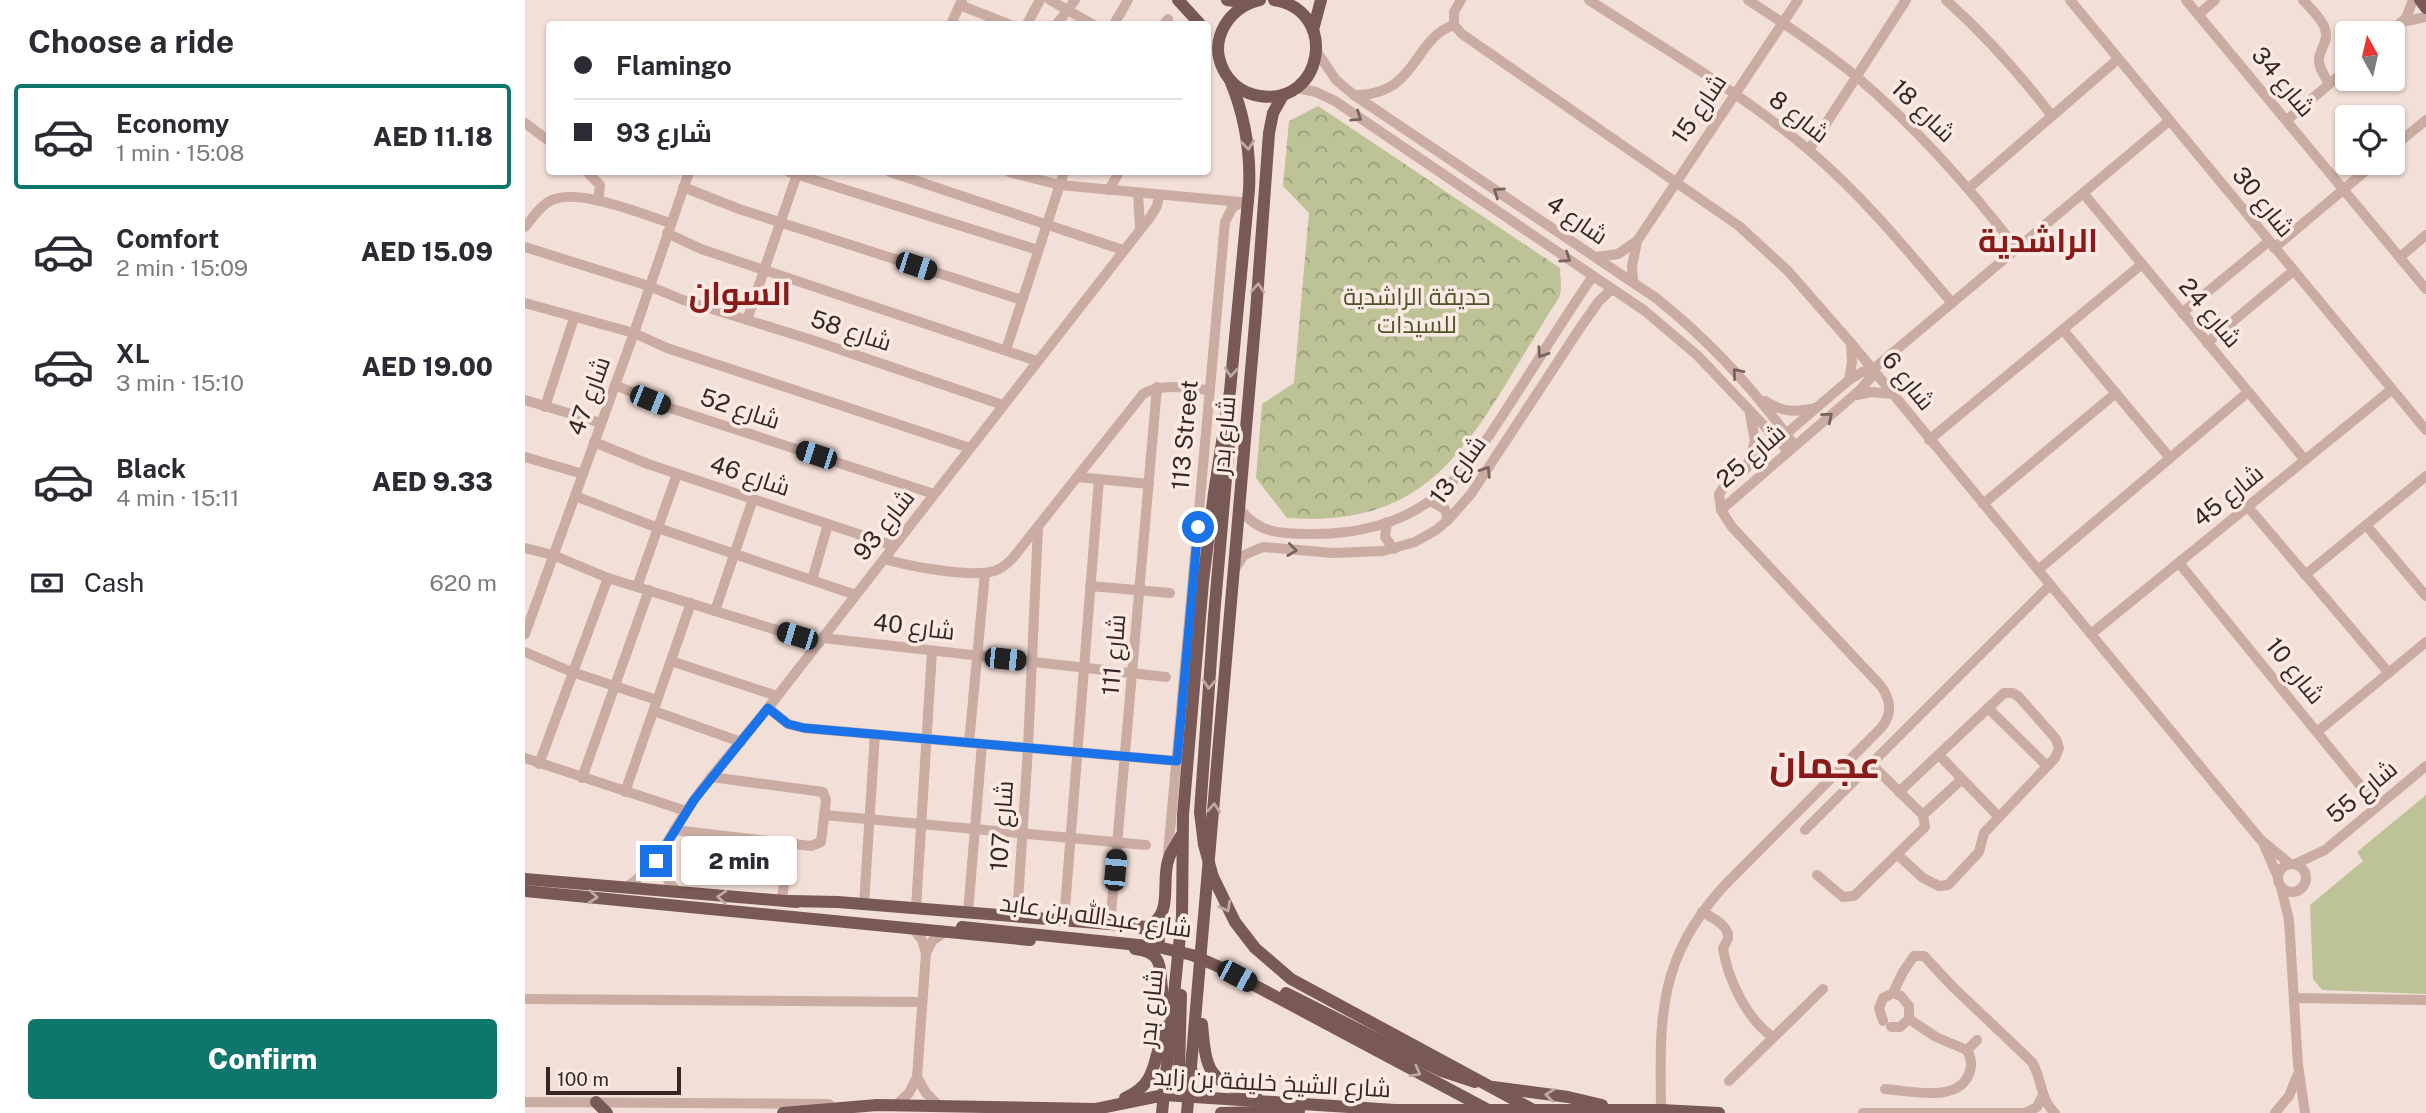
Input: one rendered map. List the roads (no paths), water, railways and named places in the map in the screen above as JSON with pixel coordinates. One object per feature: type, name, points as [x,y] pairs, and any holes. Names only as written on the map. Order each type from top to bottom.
[{"type":"main road","points":[[1178,0],[1198,21]]},
{"type":"main road","points":[[1227,0],[1255,1]]},
{"type":"main road","points":[[1230,79],[1239,88],[1253,95],[1268,97],[1283,95],[1297,88],[1308,75],[1317,52],[1313,30],[1301,12],[1274,0]]},
{"type":"main road","points":[[1313,30],[1321,0]]},
{"type":"main road","points":[[2420,0],[2426,8]]},
{"type":"main road","points":[[1219,53],[1219,42],[1226,22],[1240,8],[1255,1]]},
{"type":"main road","name":"شارع بدر","points":[[1211,40],[1219,53],[1222,67],[1230,79],[1240,106],[1247,134],[1249,162],[1228,405],[1228,461],[1200,812],[1210,869],[1235,922],[1266,959],[1291,979],[1539,1113]]},
{"type":"main road","name":"شارع بدر","points":[[1188,1113],[1269,133],[1273,113],[1283,95]]},
{"type":"main road","name":"شارع بدر","points":[[1162,1113],[1182,916],[1182,832],[1203,582],[1228,405]]},
{"type":"main road","name":"شارع عبدالله بن عابد","points":[[525,878],[682,894],[916,908],[964,920],[1017,917],[1140,928],[1153,924],[1162,915],[1167,866],[1182,832]]},
{"type":"main road","points":[[1167,866],[1170,886],[1182,916]]},
{"type":"main road","name":"شارع عبدالله بن عابد","points":[[525,891],[1143,950],[1157,959],[1163,998],[1172,1014]]},
{"type":"main road","name":"شارع عبدالله بن عابد","points":[[786,901],[1150,940],[1196,949],[1225,960],[1442,1071],[1479,1084],[1580,1100],[1616,1110]]},
{"type":"main road","name":"شارع عبدالله بن عابد","points":[[789,916],[818,914],[964,920],[1131,943],[1192,955],[1224,969],[1495,1113]]},
{"type":"main road","points":[[1140,928],[1154,932],[1159,938],[1155,948],[1143,950]]},
{"type":"main road","points":[[1176,970],[1181,996],[1179,1069],[1185,1074],[1192,1071]]},
{"type":"main road","points":[[1198,993],[1205,1054],[1211,1072],[1229,1087],[1283,1103]]},
{"type":"main road","points":[[1077,1095],[1096,1110],[1134,1094],[1149,1080],[1172,1014]]},
{"type":"main road","name":"شارع الشيخ خليفة بن زايد","points":[[783,1113],[896,1105],[1096,1110],[1164,1095],[1395,1110],[1661,1110],[1719,1113]]},
{"type":"main road","points":[[596,1102],[607,1113]]},
{"type":"main road","points":[[1221,1113],[1295,1111],[1315,1105]]},
{"type":"street","points":[[1029,21],[1040,0]]},
{"type":"street","points":[[1050,0],[1087,21]]},
{"type":"street","points":[[1059,21],[1075,0]]},
{"type":"street","points":[[1116,21],[1128,0]]},
{"type":"street","points":[[1354,95],[1374,94],[1392,86],[1407,73],[1440,32],[1454,25],[1454,12],[1461,0]]},
{"type":"street","name":"شارع 8","points":[[1589,0],[1734,95],[1808,150],[1873,212],[1952,303]]},
{"type":"street","name":"شارع 18","points":[[1748,0],[1856,77],[1940,157],[1969,188],[2017,249]]},
{"type":"street","name":"شارع 15","points":[[1633,282],[1632,266],[1637,241],[1798,0]]},
{"type":"street","points":[[1808,150],[1906,0]]},
{"type":"street","points":[[1946,0],[1999,52],[2052,116]]},
{"type":"street","name":"شارع 30","points":[[2070,0],[2426,430]]},
{"type":"street","name":"شارع 34","points":[[2187,0],[2426,289]]},
{"type":"street","points":[[2199,14],[2215,0]]},
{"type":"street","points":[[2303,0],[2323,23],[2325,45],[2319,55],[2320,65],[2329,84]]},
{"type":"street","points":[[2403,21],[2409,14],[2413,0]]},
{"type":"street","points":[[952,21],[961,3],[998,21]]},
{"type":"street","points":[[2405,21],[2426,17]]},
{"type":"street","name":"شارع 6","points":[[1454,25],[1462,34],[1739,226],[1804,287],[2260,839],[2293,864]]},
{"type":"street","name":"شارع 4","points":[[1317,52],[1336,80],[1354,95],[1633,282],[1692,328],[1758,397],[1782,438]]},
{"type":"street","points":[[1969,188],[2118,59]]},
{"type":"street","points":[[2287,120],[2335,79]]},
{"type":"street","name":"شارع 4","points":[[1297,88],[1317,92],[1335,101],[1645,310],[1685,344],[1791,448]]},
{"type":"street","points":[[2405,137],[2426,120]]},
{"type":"street","name":"شارع 25","points":[[1872,370],[1862,372],[1849,380],[1721,490],[1718,498],[1721,510],[1850,398],[1867,382],[1872,370],[2169,121]]},
{"type":"street","points":[[526,122],[546,139]]},
{"type":"street","points":[[590,175],[600,185],[598,201]]},
{"type":"street","name":"شارع 47","points":[[525,634],[529,610],[554,555],[688,175]]},
{"type":"street","points":[[747,320],[780,222],[792,175]]},
{"type":"street","points":[[799,175],[1038,250]]},
{"type":"street","points":[[899,175],[1123,250]]},
{"type":"street","points":[[1021,175],[1060,185],[1244,203]]},
{"type":"street","points":[[1006,350],[1063,175]]},
{"type":"street","points":[[1109,190],[1117,175]]},
{"type":"street","points":[[2182,313],[2361,175]]},
{"type":"street","points":[[683,187],[780,222],[1022,300]]},
{"type":"street","points":[[1138,193],[1140,227]]},
{"type":"street","name":"شارع 24","points":[[2083,193],[2305,460]]},
{"type":"street","name":"شارع 93","points":[[625,889],[647,872],[711,777],[821,641],[1154,211],[1159,195]]},
{"type":"street","points":[[525,227],[541,208],[553,199],[568,196],[598,201],[668,228],[701,249],[1037,360]]},
{"type":"street","points":[[1204,200],[1220,211],[1224,222]]},
{"type":"street","points":[[1224,222],[1232,208],[1244,203]]},
{"type":"street","name":"113 Street","points":[[1167,866],[1224,222]]},
{"type":"street","points":[[2400,257],[2426,236]]},
{"type":"street","points":[[1595,257],[1618,254],[1637,241]]},
{"type":"street","name":"شارع 58","points":[[525,247],[1003,405]]},
{"type":"street","points":[[1929,440],[2142,264]]},
{"type":"street","points":[[2207,343],[2293,271]]},
{"type":"street","name":"شارع 13","points":[[1239,508],[1257,527],[1289,533],[1338,533],[1387,522],[1430,501],[1461,472],[1480,447],[1593,275]]},
{"type":"street","name":"شارع 13","points":[[1234,570],[1244,555],[1263,547],[1333,553],[1394,549],[1426,537],[1448,520],[1471,494],[1595,306],[1612,289]]},
{"type":"street","points":[[525,303],[634,334],[667,348],[970,448]]},
{"type":"street","points":[[545,407],[574,318]]},
{"type":"street","points":[[2063,330],[2171,458]]},
{"type":"street","points":[[1849,380],[1851,343]]},
{"type":"street","name":"شارع 52","points":[[615,385],[667,407],[934,494]]},
{"type":"street","points":[[884,559],[930,569],[985,573],[997,570],[1008,564],[1139,398],[1157,387],[1210,390]]},
{"type":"street","name":"شارع 111","points":[[1110,925],[1157,387]]},
{"type":"street","name":"شارع 45","points":[[2091,634],[2391,390]]},
{"type":"street","points":[[1850,398],[1871,392],[1893,394]]},
{"type":"street","points":[[2038,570],[2248,392]]},
{"type":"street","points":[[1983,505],[2116,393]]},
{"type":"street","points":[[1758,397],[1787,412],[1817,408]]},
{"type":"street","points":[[525,400],[601,423]]},
{"type":"street","points":[[1745,404],[1753,422],[1755,441],[1746,469]]},
{"type":"street","name":"شارع 46","points":[[594,442],[677,474],[894,546]]},
{"type":"street","points":[[525,470],[527,458],[583,474]]},
{"type":"street","points":[[638,587],[677,474]]},
{"type":"street","points":[[2305,575],[2426,476]]},
{"type":"street","points":[[1077,477],[1149,484]]},
{"type":"street","points":[[1064,921],[1099,479]]},
{"type":"street","points":[[575,496],[658,528],[856,595]]},
{"type":"street","points":[[715,611],[753,499]]},
{"type":"street","points":[[1430,501],[1445,509],[1448,520]]},
{"type":"street","points":[[2248,507],[2389,673]]},
{"type":"street","points":[[1661,1110],[1660,1030],[1664,998],[1678,952],[1702,912],[1727,883],[1881,728],[1888,719],[1890,708],[1888,696],[1880,685],[1741,539],[1721,510]]},
{"type":"street","points":[[1387,522],[1385,537],[1394,549]]},
{"type":"street","points":[[812,580],[828,524]]},
{"type":"street","points":[[2366,525],[2426,596]]},
{"type":"street","name":"شارع 107","points":[[1017,917],[1038,527]]},
{"type":"street","name":"شارع 40","points":[[525,548],[554,555],[608,578],[821,641],[1166,677]]},
{"type":"street","name":"شارع 10","points":[[2179,563],[2377,806]]},
{"type":"street","points":[[969,743],[985,573]]},
{"type":"street","points":[[539,764],[608,578]]},
{"type":"street","points":[[1805,830],[2050,585]]},
{"type":"street","points":[[1090,586],[1170,593]]},
{"type":"street","points":[[582,778],[649,590]]},
{"type":"street","points":[[625,792],[691,603]]},
{"type":"street","points":[[2318,732],[2426,642]]},
{"type":"street","points":[[916,908],[932,651]]},
{"type":"street","points":[[525,652],[615,686],[741,742]]},
{"type":"street","points":[[671,661],[777,696]]},
{"type":"street","points":[[1898,855],[1909,868],[1923,878],[1939,886],[1948,885],[1979,852],[1982,836],[2057,755],[2058,742],[2019,696],[2004,693],[1899,792]]},
{"type":"street","points":[[768,708],[780,720],[796,726],[1177,761]]},
{"type":"street","points":[[1988,708],[2047,766]]},
{"type":"street","points":[[864,904],[875,734]]},
{"type":"street","points":[[964,920],[982,744]]},
{"type":"street","points":[[1938,755],[1999,817]]},
{"type":"street","points":[[525,758],[686,811]]},
{"type":"street","points":[[1817,875],[1839,894],[1851,897],[1858,894],[1923,830],[1923,816],[1871,764]]},
{"type":"street","name":"شارع 55","points":[[2293,864],[2325,850],[2426,766]]},
{"type":"street","points":[[674,830],[788,843],[818,844],[822,839],[826,797],[820,791],[711,777]]},
{"type":"street","points":[[1923,816],[1961,780]]},
{"type":"street","points":[[824,815],[1146,845]]},
{"type":"street","name":"شارع 6","points":[[2260,839],[2279,882],[2289,920]]},
{"type":"street","points":[[786,901],[788,843]]},
{"type":"street","points":[[663,850],[663,870],[674,888],[682,894]]},
{"type":"street","name":"شارع 55","points":[[2289,920],[2304,884],[2325,850]]},
{"type":"street","points":[[2293,864],[2305,872],[2304,884],[2288,891],[2279,882],[2282,869],[2293,864]]},
{"type":"street","points":[[1702,912],[1715,919],[1727,932],[1728,937],[1723,949],[1731,977],[1755,1020],[1773,1037]]},
{"type":"street","points":[[2289,920],[2298,1065],[2305,1113]]},
{"type":"street","points":[[896,1105],[909,1093],[918,1077],[926,953],[915,930]]},
{"type":"street","points":[[926,953],[933,940],[945,932]]},
{"type":"street","points":[[1893,993],[1914,956],[1924,956],[1961,995],[2026,1055],[2040,1078],[2047,1105],[2055,1113]]},
{"type":"street","points":[[1729,1081],[1823,989]]},
{"type":"street","points":[[1893,993],[1901,996],[1910,1010],[1909,1019],[1903,1026],[1887,1024],[1879,1012],[1881,1001],[1886,995],[1893,993]]},
{"type":"street","points":[[2294,998],[2426,1000]]},
{"type":"street","points":[[525,999],[922,1002]]},
{"type":"street","points":[[1885,1089],[1947,1093],[1963,1086],[1970,1071],[1971,1058],[1967,1050],[1936,1037],[1909,1019]]},
{"type":"street","points":[[1967,1050],[1977,1040]]},
{"type":"street","points":[[2275,1113],[2293,1089],[2298,1065]]},
{"type":"street","points":[[918,1077],[926,1093],[939,1106]]},
{"type":"street","points":[[1863,1113],[2025,1113],[2037,1107],[2043,1096]]},
{"type":"street","points":[[525,1102],[821,1104],[851,1107]]},
{"type":"district","name":"الراشدية","points":[[2038,241]]},
{"type":"district","name":"السوان","points":[[740,294]]},
{"type":"district","name":"عجمان","points":[[1825,765]]},
{"type":"park label","name":"حديقة الراشدية للسيدات","points":[[1417,311]]}]
